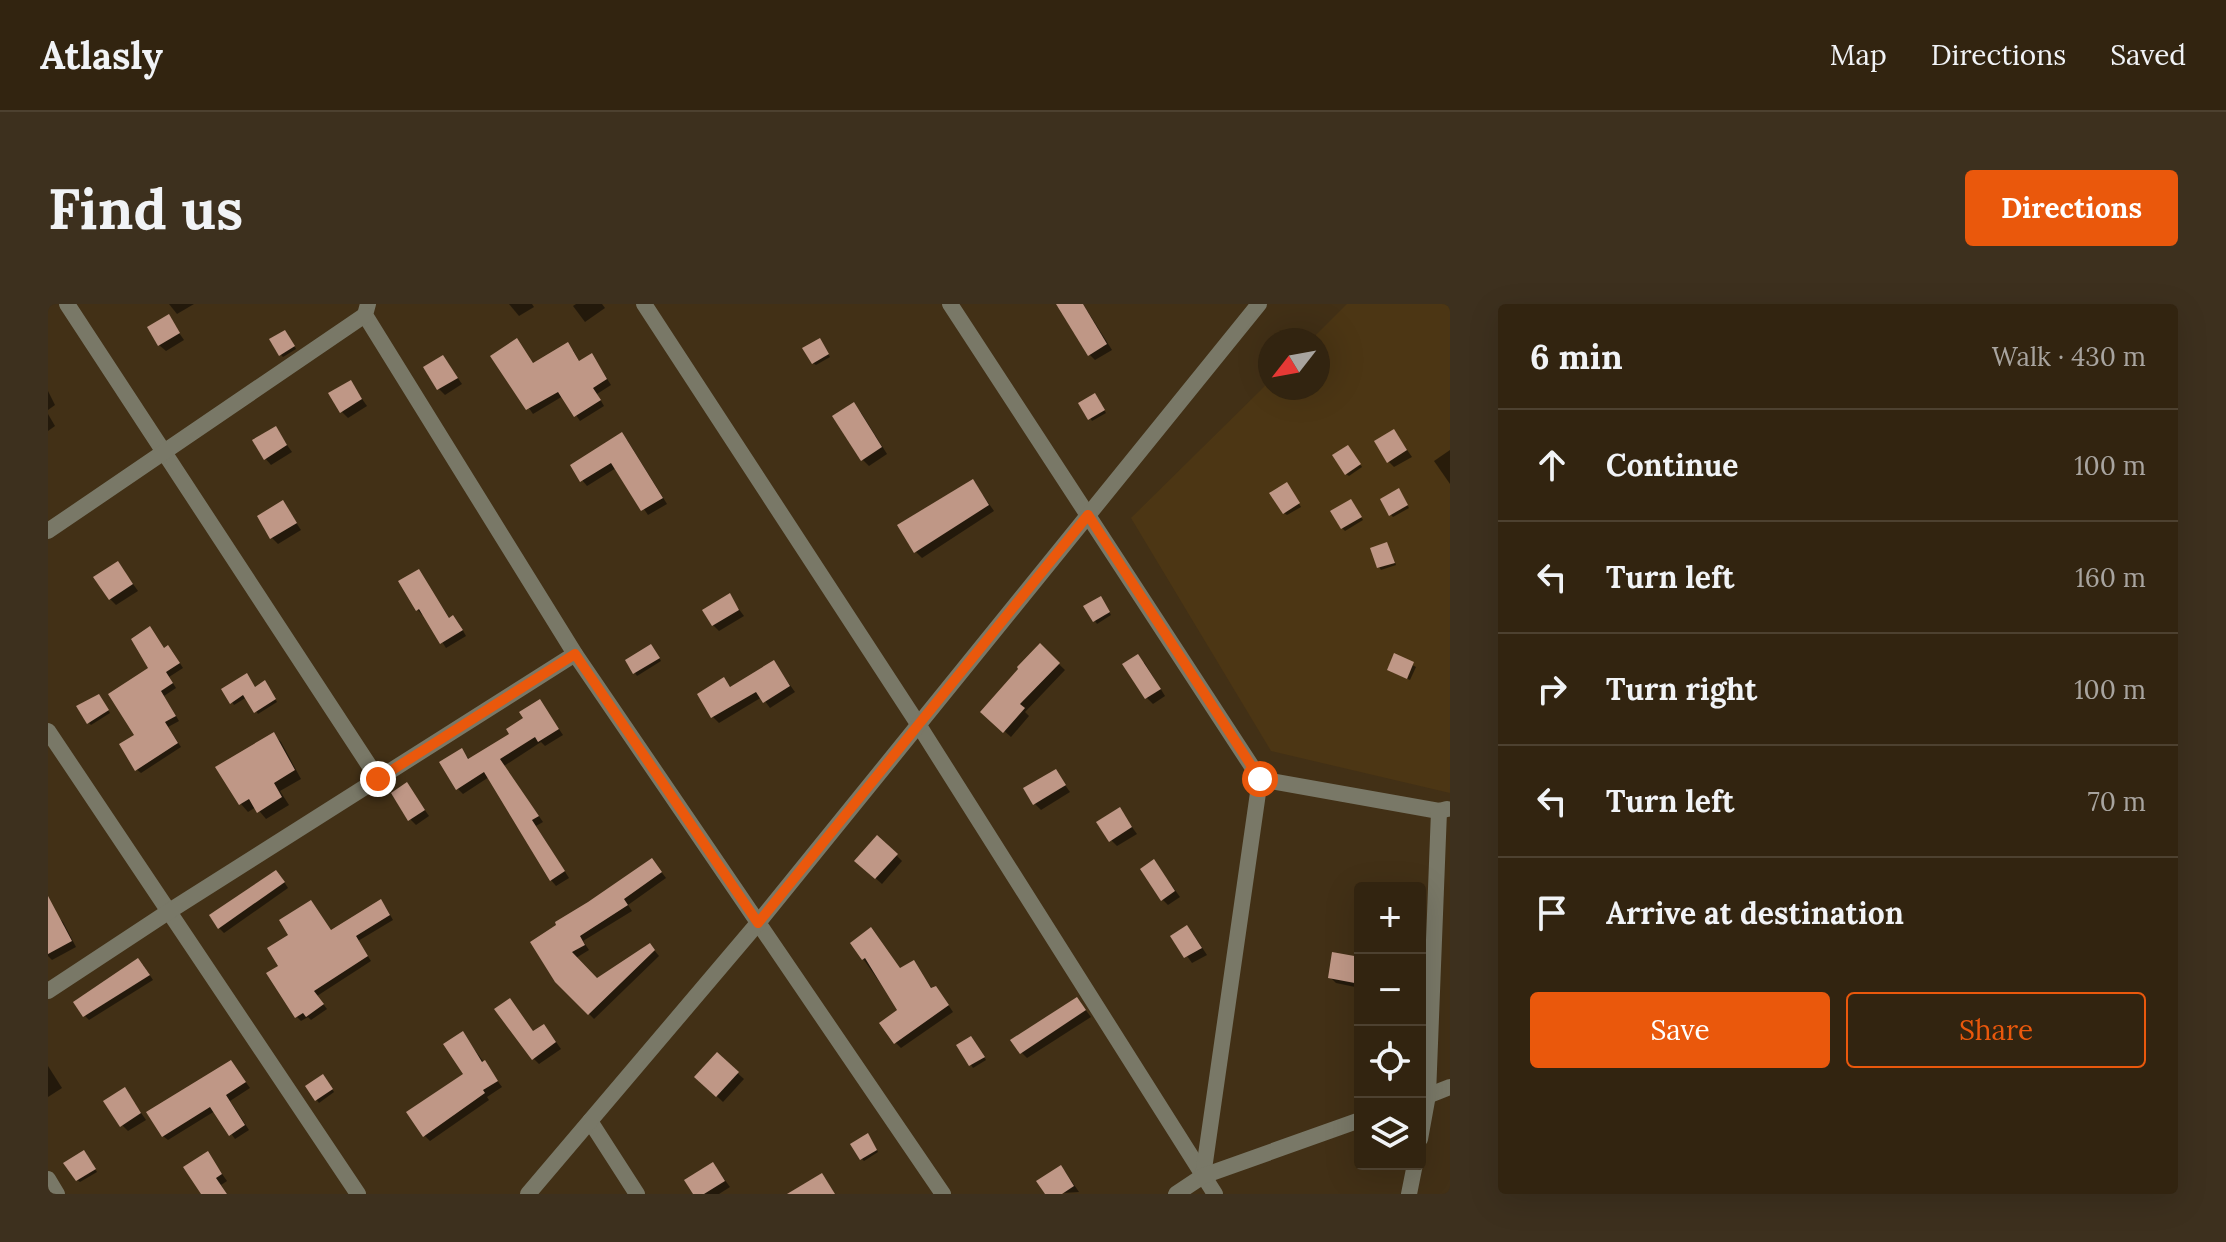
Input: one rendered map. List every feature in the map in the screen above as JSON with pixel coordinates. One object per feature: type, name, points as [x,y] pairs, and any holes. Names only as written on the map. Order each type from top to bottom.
[{"type":"street","points":[[67,304],[378,779]]},
{"type":"street","points":[[644,304],[918,724],[1215,1194]]},
{"type":"street","points":[[950,304],[1260,779],[1203,1176]]},
{"type":"street","points":[[528,1194],[758,923],[1259,304]]},
{"type":"street","points":[[48,531],[366,310],[575,654],[943,1194]]},
{"type":"street","points":[[48,991],[575,654]]},
{"type":"street","points":[[48,731],[358,1194]]},
{"type":"street","points":[[1260,779],[1445,810],[1426,1070]]},
{"type":"street","points":[[1426,1096],[1450,1087]]},
{"type":"street","points":[[590,1121],[637,1194]]},
{"type":"street","points":[[1176,1194],[1203,1176],[1354,1122]]},
{"type":"street","points":[[1409,1194],[1414,1170]]},
{"type":"street","points":[[48,1179],[57,1194]]},
{"type":"shaded area","points":[[1347,304],[1450,304],[1450,793],[1271,751],[1131,518],[1258,393],[1258,400],[1330,400],[1330,328],[1323,328]]},
{"type":"building","points":[[1056,304],[1083,304],[1107,344],[1088,356]]},
{"type":"building","points":[[169,314],[180,333],[158,346],[147,327]]},
{"type":"building","points":[[285,330],[295,346],[279,356],[269,339]]},
{"type":"building","points":[[517,338],[533,363],[568,342],[579,361],[592,353],[607,379],[593,388],[601,400],[574,417],[558,392],[526,410],[490,356]]},
{"type":"building","points":[[820,338],[829,354],[812,364],[802,348]]},
{"type":"building","points":[[443,355],[458,378],[437,390],[423,367]]},
{"type":"building","points":[[351,380],[362,399],[340,413],[328,393]]},
{"type":"building","points":[[1095,393],[1105,410],[1088,420],[1078,403]]},
{"type":"building","points":[[854,402],[882,447],[861,461],[832,416]]},
{"type":"building","points":[[276,426],[287,445],[264,460],[252,440]]},
{"type":"building","points":[[1394,429],[1407,450],[1387,463],[1374,441]]},
{"type":"building","points":[[622,432],[663,498],[641,511],[611,463],[580,482],[570,465]]},
{"type":"building","points":[[1348,445],[1361,464],[1345,475],[1332,455]]},
{"type":"building","points":[[973,479],[989,505],[914,553],[897,525]]},
{"type":"building","points":[[1287,482],[1300,503],[1283,514],[1269,493]]},
{"type":"building","points":[[1399,488],[1408,505],[1389,516],[1380,499]]},
{"type":"building","points":[[1351,499],[1362,517],[1341,529],[1330,511]]},
{"type":"building","points":[[283,500],[297,523],[270,539],[257,516]]},
{"type":"building","points":[[1387,542],[1395,563],[1377,568],[1370,548]]},
{"type":"building","points":[[118,561],[133,584],[109,600],[93,577]]},
{"type":"building","points":[[419,569],[449,618],[453,615],[463,630],[440,644],[398,581]]},
{"type":"building","points":[[730,593],[739,610],[712,626],[702,610]]},
{"type":"building","points":[[1101,596],[1110,612],[1093,622],[1083,606]]},
{"type":"building","points":[[150,626],[164,648],[168,645],[180,663],[166,672],[173,683],[161,691],[176,716],[165,722],[178,743],[135,771],[119,744],[134,735],[108,694],[148,668],[131,639]]},
{"type":"building","points":[[1040,643],[1060,663],[1020,704],[1025,708],[1003,733],[980,712]]},
{"type":"building","points":[[651,644],[660,658],[633,674],[625,660]]},
{"type":"building","points":[[1394,653],[1414,662],[1407,679],[1387,670]]},
{"type":"building","points":[[1138,654],[1161,689],[1145,699],[1122,664]]},
{"type":"building","points":[[774,660],[790,686],[763,703],[756,692],[711,718],[697,694],[724,677],[730,687]]},
{"type":"building","points":[[247,673],[255,687],[265,680],[276,699],[254,713],[243,695],[230,704],[221,689]]},
{"type":"building","points":[[99,694],[109,710],[87,724],[76,706]]},
{"type":"building","points":[[540,699],[559,729],[538,742],[535,737],[500,759],[539,816],[532,820],[565,871],[550,881],[484,772],[456,790],[439,762],[462,748],[468,759],[509,734],[506,729],[523,718],[519,712]]},
{"type":"building","points":[[274,732],[295,770],[274,783],[282,797],[257,813],[249,799],[239,805],[215,767]]},
{"type":"building","points":[[1056,769],[1066,785],[1033,805],[1023,788]]},
{"type":"building","points":[[407,782],[425,810],[408,821],[391,793]]},
{"type":"building","points":[[1120,807],[1132,827],[1109,842],[1096,822]]},
{"type":"building","points":[[877,835],[898,854],[875,879],[854,861]]},
{"type":"building","points":[[652,858],[662,872],[624,899],[628,905],[580,936],[585,945],[572,952],[597,978],[650,943],[655,950],[588,1015],[555,982],[530,942]]},
{"type":"building","points":[[1154,859],[1175,891],[1161,901],[1140,869]]},
{"type":"building","points":[[276,870],[285,882],[218,929],[209,915]]},
{"type":"building","points":[[48,896],[72,941],[48,954]]},
{"type":"building","points":[[381,899],[390,915],[356,936],[368,956],[314,991],[324,1004],[306,1017],[303,1013],[295,1018],[266,973],[278,966],[267,948],[288,935],[279,920],[311,900],[331,930]]},
{"type":"building","points":[[1187,925],[1202,948],[1184,958],[1170,936]]},
{"type":"building","points":[[871,927],[900,968],[914,960],[931,988],[936,986],[949,1005],[894,1044],[879,1023],[897,1010],[865,958],[862,960],[850,943]]},
{"type":"building","points":[[1332,952],[1354,956],[1354,983],[1328,978]]},
{"type":"building","points":[[138,958],[150,975],[83,1017],[73,1002]]},
{"type":"building","points":[[1077,997],[1086,1010],[1020,1054],[1010,1040]]},
{"type":"building","points":[[510,998],[533,1031],[544,1024],[556,1042],[532,1060],[494,1009]]},
{"type":"building","points":[[463,1031],[498,1081],[423,1137],[406,1112],[463,1074],[443,1044]]},
{"type":"building","points":[[971,1036],[985,1057],[969,1066],[956,1045]]},
{"type":"building","points":[[717,1052],[739,1072],[716,1097],[694,1077]]},
{"type":"building","points":[[231,1060],[246,1082],[226,1095],[245,1125],[229,1136],[210,1107],[162,1137],[146,1112]]},
{"type":"building","points":[[323,1074],[333,1089],[315,1101],[305,1086]]},
{"type":"building","points":[[125,1087],[141,1113],[120,1127],[103,1101]]},
{"type":"building","points":[[868,1133],[877,1150],[860,1160],[850,1144]]},
{"type":"building","points":[[84,1150],[96,1169],[76,1181],[63,1163]]},
{"type":"building","points":[[208,1151],[222,1174],[216,1178],[227,1194],[201,1194],[183,1167]]},
{"type":"building","points":[[713,1162],[725,1181],[704,1194],[693,1194],[684,1180]]},
{"type":"building","points":[[1061,1165],[1074,1186],[1062,1194],[1045,1194],[1036,1181]]},
{"type":"building","points":[[822,1173],[835,1194],[787,1194]]},
{"type":"route","points":[[378,779],[575,654],[758,923],[1088,515],[1260,779]]}]
